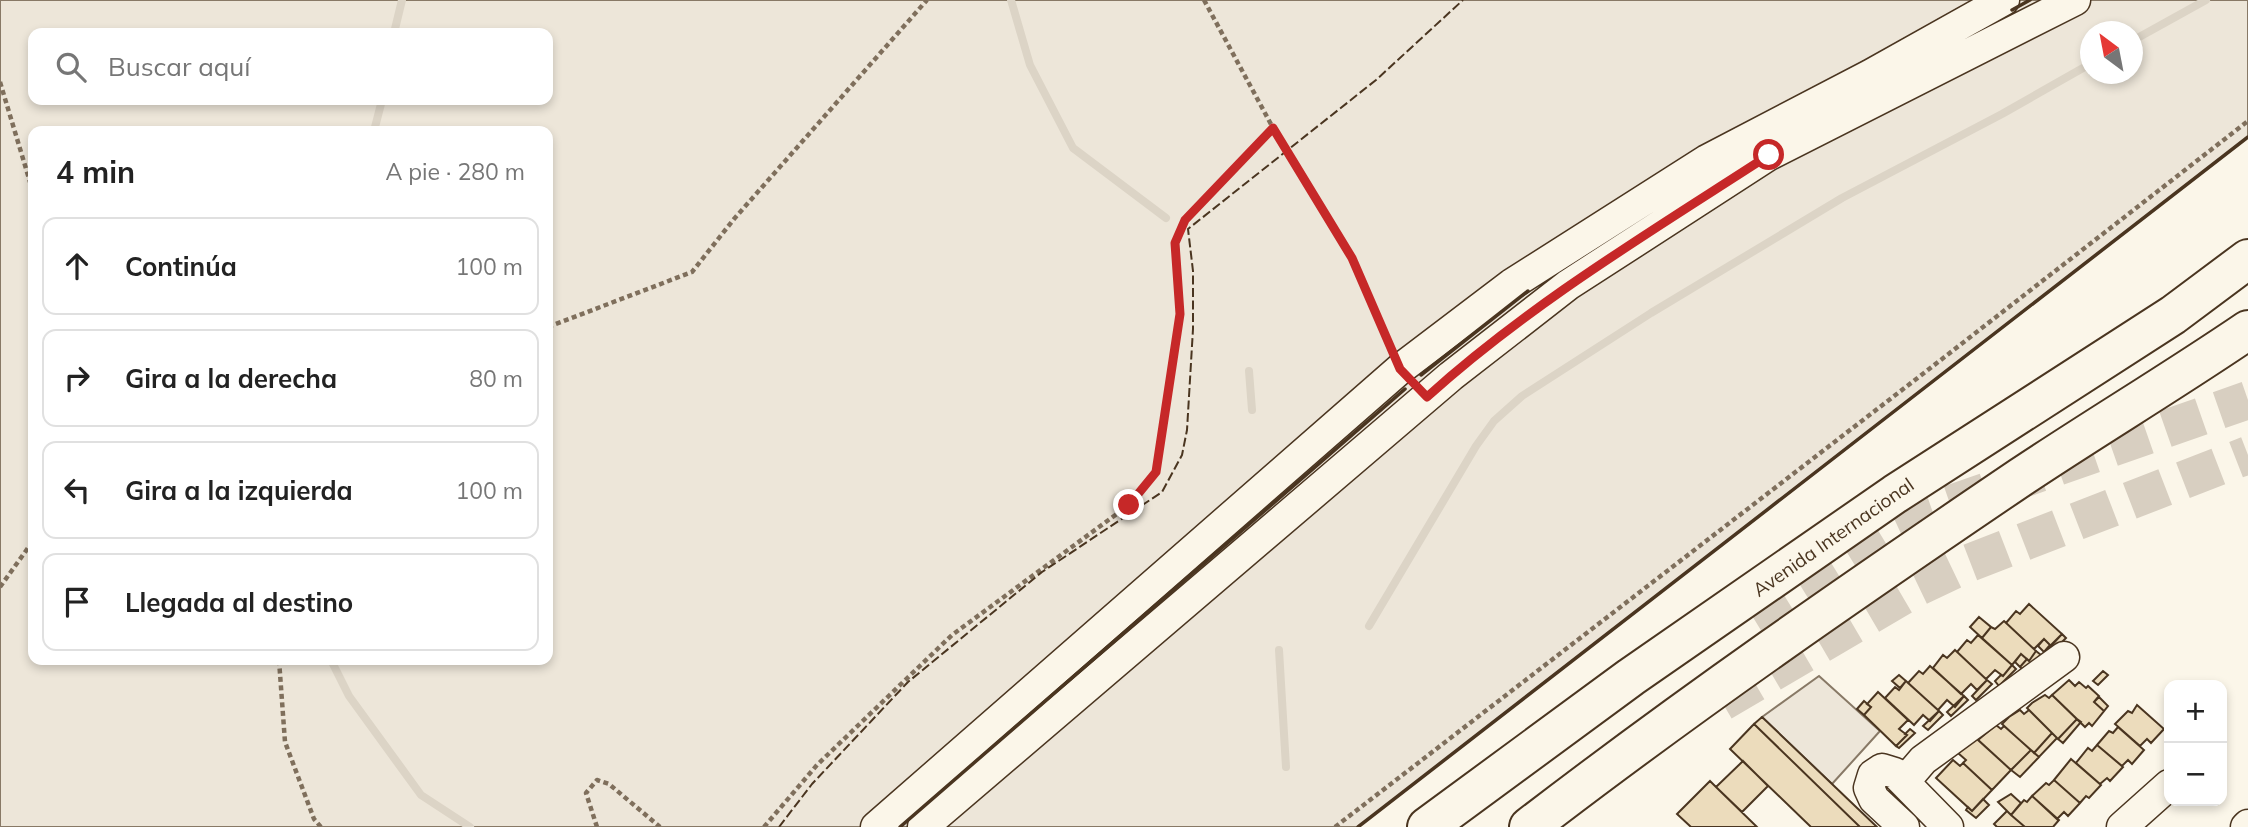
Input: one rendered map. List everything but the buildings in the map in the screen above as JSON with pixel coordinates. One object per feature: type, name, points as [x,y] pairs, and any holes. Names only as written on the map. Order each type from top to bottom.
[{"type":"highway","name":"Avenida Internacional","points":[[1427,827],[1631,677],[1883,502],[2173,315],[2248,259]]},
{"type":"highway","points":[[1530,827],[1753,660],[2024,476],[2248,330]]},
{"type":"street","points":[[876,827],[1400,369],[1512,284],[1707,160],[1870,75],[2004,0]]},
{"type":"street","points":[[923,827],[1451,376],[1568,285],[1769,155],[2075,0]]},
{"type":"street","points":[[1400,369],[1427,397]]},
{"type":"street","points":[[1905,781],[1923,760],[2064,657]]},
{"type":"street","points":[[1904,827],[1874,799],[1869,788],[1873,775],[1882,769],[1895,773],[1905,781],[1948,827]]},
{"type":"street","points":[[2122,827],[2164,789]]},
{"type":"path","points":[[553,325],[692,272],[734,219],[927,0]]},
{"type":"path","points":[[1204,0],[1273,128],[1352,258],[1400,369]]},
{"type":"path","points":[[0,82],[28,175]]},
{"type":"path","points":[[1335,827],[2248,121]]},
{"type":"path","points":[[764,827],[817,765],[952,635],[1129,505],[1156,472],[1180,314],[1175,243],[1185,220],[1273,128]]},
{"type":"path","points":[[0,587],[28,548]]},
{"type":"path","points":[[279,665],[285,742],[314,819],[321,827]]},
{"type":"path","points":[[597,827],[586,793],[597,780],[609,784],[660,827]]},
{"type":"shaded area","points":[[0,0],[2248,0],[2248,137],[1358,827],[0,827]]},
{"type":"shaded area","points":[[1819,676],[1880,731],[1832,784],[1762,717]]},
{"type":"waterway","points":[[395,28],[402,0]]},
{"type":"waterway","points":[[1011,0],[1030,65],[1073,148],[1166,218]]},
{"type":"waterway","points":[[2143,35],[2206,0]]},
{"type":"waterway","points":[[1369,626],[1476,446],[1494,421],[1522,396],[1651,313],[1842,198],[2080,70]]},
{"type":"waterway","points":[[375,126],[381,105]]},
{"type":"waterway","points":[[1249,371],[1252,410]]},
{"type":"waterway","points":[[1279,650],[1286,767]]},
{"type":"waterway","points":[[334,665],[349,696],[421,795],[470,827]]},
{"type":"tunnel","points":[[1751,614],[1883,533],[1928,512],[2248,400]]},
{"type":"tunnel","points":[[1722,702],[1918,587],[1964,565],[2248,455]]},
{"type":"fence","points":[[779,827],[812,784],[908,682],[1042,572],[1162,492],[1182,455],[1187,430],[1193,329],[1193,271],[1188,229],[1376,80],[1463,0]]},
{"type":"wall","points":[[2012,10],[2030,0]]},
{"type":"wall","points":[[1358,827],[2248,137]]},
{"type":"wall","points":[[1421,375],[1528,291]]},
{"type":"wall","points":[[900,827],[1405,389]]},
{"type":"route","points":[[1129,505],[1156,472],[1180,314],[1175,243],[1185,220],[1273,128],[1352,258],[1400,369],[1427,397],[1568,285],[1769,155]]}]
